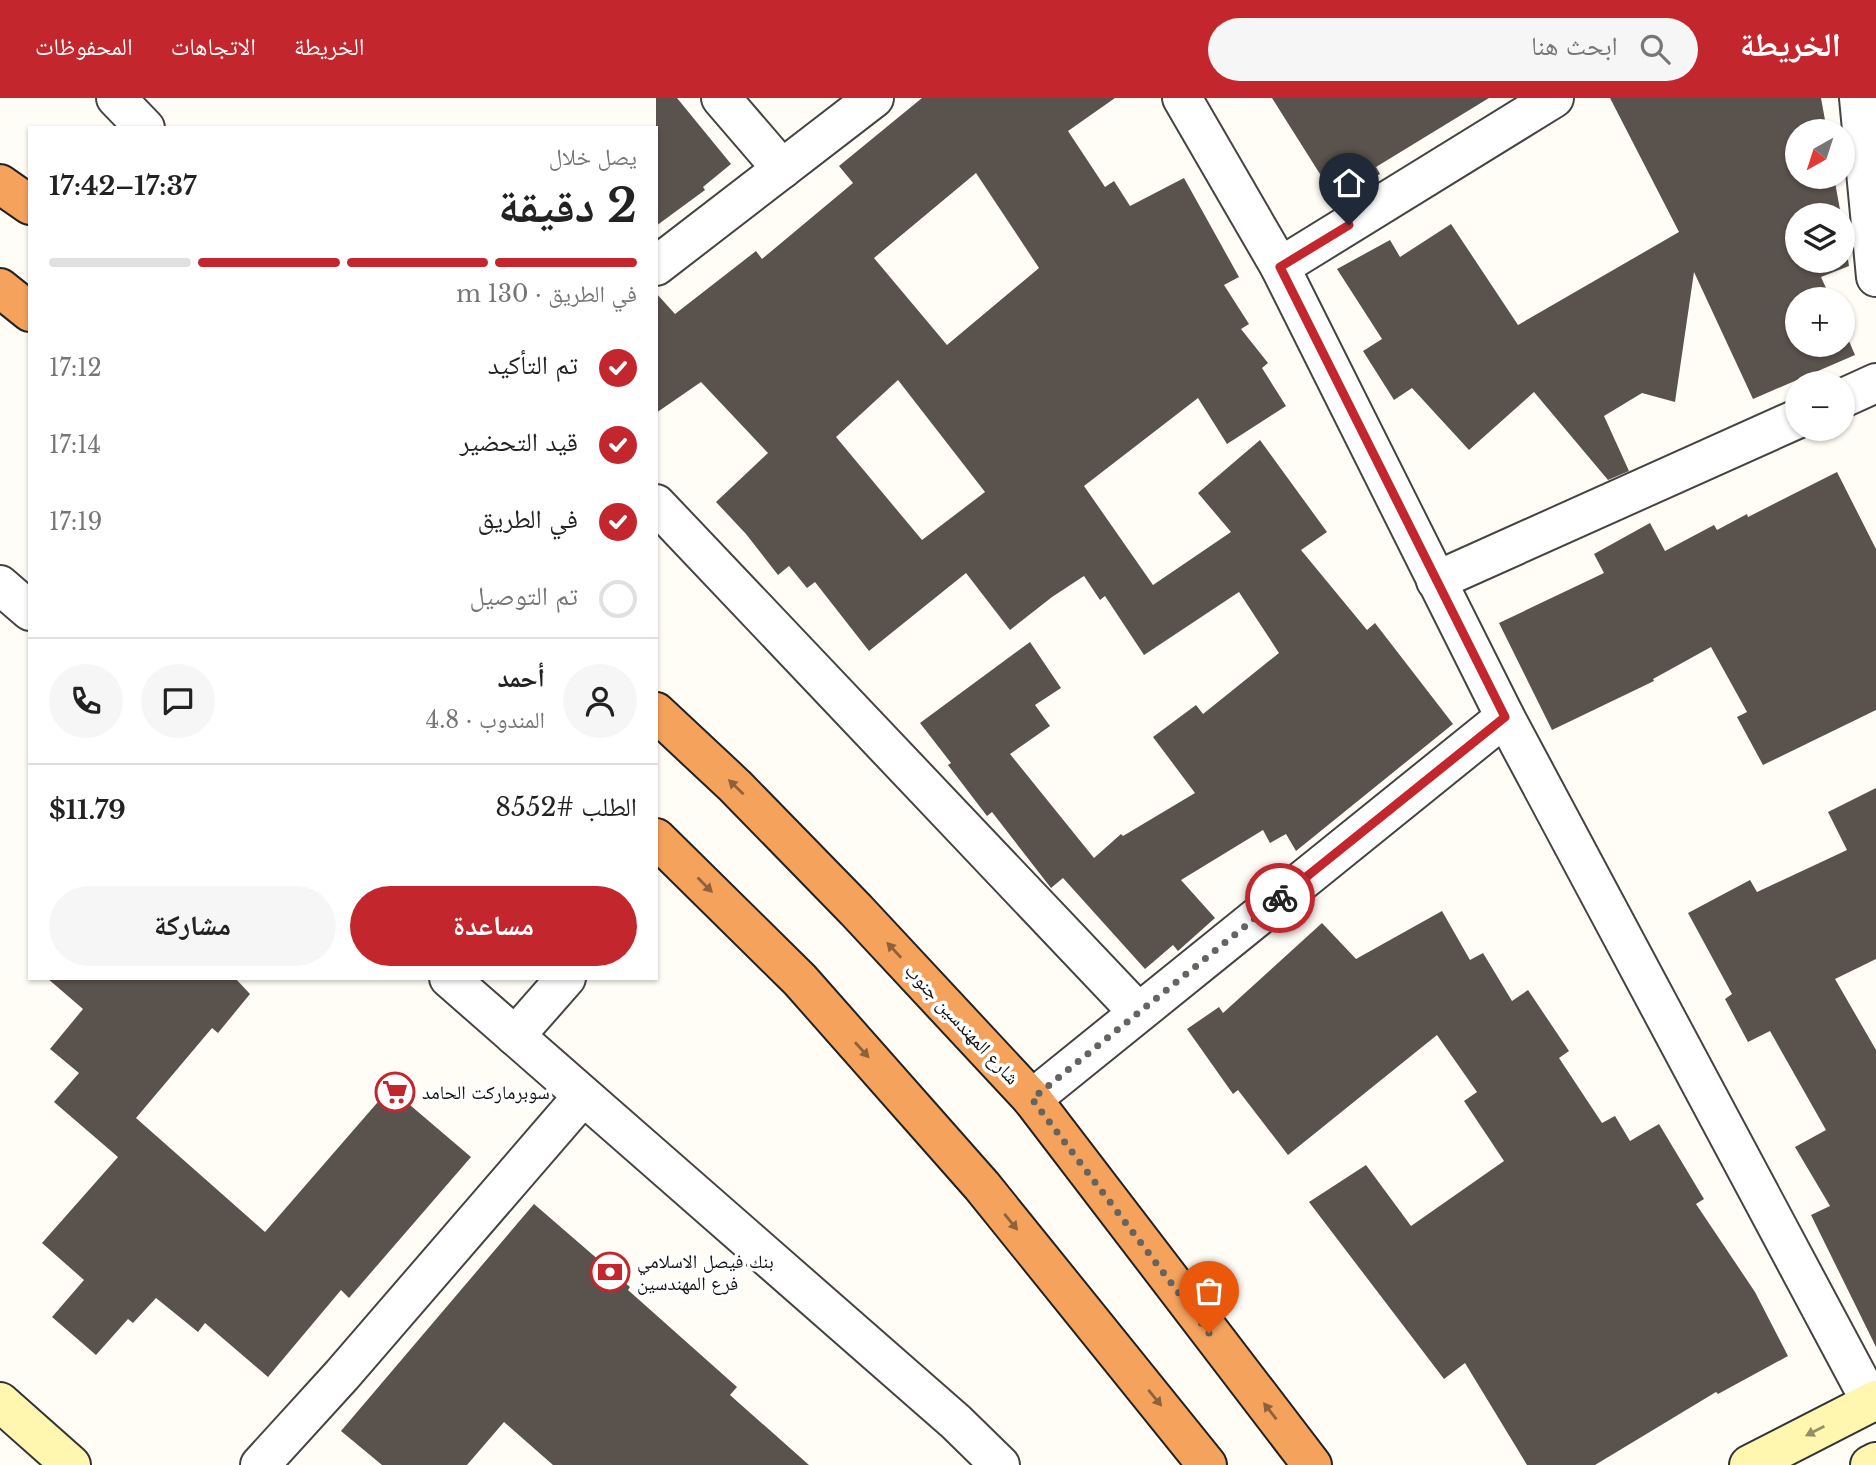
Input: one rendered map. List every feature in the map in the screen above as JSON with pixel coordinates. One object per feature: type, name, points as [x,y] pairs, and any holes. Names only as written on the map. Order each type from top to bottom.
[{"type":"highway","points":[[0,184],[28,204]]},
{"type":"highway","points":[[0,288],[28,310]]},
{"type":"highway","name":"شارع المهندسين جنوب","points":[[658,714],[735,786],[856,910],[1032,1099],[1311,1465]]},
{"type":"highway","points":[[662,855],[800,980],[982,1186],[1207,1465]]},
{"type":"main road","points":[[1749,1465],[1874,1401]]},
{"type":"main road","points":[[0,1402],[71,1465]]},
{"type":"main road","points":[[1870,1465],[1876,1462]]},
{"type":"street","points":[[116,98],[143,126]]},
{"type":"street","points":[[720,98],[782,169]]},
{"type":"street","points":[[658,264],[874,98]]},
{"type":"street","points":[[1182,98],[1280,267],[1505,717],[1874,1401]]},
{"type":"street","points":[[1280,267],[1554,98]]},
{"type":"street","points":[[1859,98],[1874,233],[1876,277]]},
{"type":"street","points":[[1855,393],[1876,383]]},
{"type":"street","points":[[1436,582],[1785,424]]},
{"type":"street","points":[[658,506],[1138,1012]]},
{"type":"street","points":[[0,585],[28,609]]},
{"type":"street","points":[[1032,1099],[1505,717]]},
{"type":"street","points":[[451,980],[956,1422],[1000,1465]]},
{"type":"street","points":[[515,1036],[564,980]]},
{"type":"street","points":[[260,1465],[342,1375],[583,1096]]},
{"type":"building","points":[[656,98],[677,98],[731,164],[703,187],[705,190],[658,225],[658,126]]},
{"type":"building","points":[[922,98],[1115,98],[1068,131],[1105,187],[1114,181],[1130,206],[1184,178],[1239,277],[1224,285],[1249,324],[1241,329],[1268,363],[1262,368],[1286,406],[1227,444],[1198,398],[1084,486],[1153,585],[1231,532],[1198,493],[1260,440],[1327,532],[1301,550],[1367,630],[1375,623],[1453,724],[1296,851],[1286,834],[1270,843],[1263,830],[1181,880],[1215,918],[1178,951],[1173,945],[1145,969],[1063,878],[1051,888],[992,812],[987,816],[920,723],[1030,642],[1061,688],[1035,705],[1050,726],[1010,754],[1094,858],[1121,834],[1123,836],[1195,793],[1153,737],[1196,705],[1203,714],[1279,653],[1239,592],[1144,655],[1105,596],[1100,600],[1084,576],[1010,630],[966,573],[869,651],[815,582],[807,588],[789,566],[778,575],[746,534],[716,502],[768,453],[701,382],[658,412],[658,295],[675,314],[756,251],[762,259],[853,183],[839,166]],"holes":[[[976,173],[1039,268],[947,345],[874,258]],[[898,380],[985,492],[922,540],[836,437]]]},
{"type":"building","points":[[1272,98],[1489,98],[1376,167],[1380,174],[1337,201]]},
{"type":"building","points":[[1610,98],[1821,98],[1825,119],[1785,119],[1785,189],[1836,189],[1839,203],[1785,203],[1785,273],[1831,273],[1821,277],[1826,287],[1785,287],[1785,357],[1850,357],[1818,371],[1785,371],[1785,385],[1753,399],[1694,272],[1675,402],[1642,393],[1604,416],[1629,471],[1608,480],[1534,392],[1469,450],[1412,388],[1394,400],[1363,351],[1382,339],[1337,269],[1390,240],[1400,257],[1451,224],[1518,325],[1679,232]]},
{"type":"building","points":[[1837,472],[1876,549],[1876,710],[1763,765],[1737,717],[1747,712],[1711,647],[1653,679],[1654,681],[1552,730],[1499,623],[1604,573],[1594,554],[1650,523],[1665,551],[1714,525],[1717,530],[1747,514],[1748,517]]},
{"type":"building","points":[[1876,788],[1876,959],[1835,979],[1876,1050],[1876,1347],[1811,1215],[1830,1206],[1795,1147],[1826,1130],[1770,1031],[1748,1042],[1725,999],[1732,994],[1688,913],[1750,880],[1757,892],[1847,850],[1828,812]]},
{"type":"building","points":[[1442,911],[1470,960],[1483,953],[1512,1001],[1528,990],[1569,1051],[1559,1058],[1602,1123],[1615,1116],[1630,1141],[1659,1124],[1704,1199],[1696,1204],[1755,1292],[1788,1356],[1718,1394],[1716,1392],[1595,1465],[1527,1465],[1465,1363],[1444,1379],[1309,1202],[1366,1165],[1411,1226],[1504,1161],[1464,1101],[1477,1092],[1437,1035],[1288,1155],[1238,1090],[1233,1094],[1187,1029],[1219,1007],[1223,1013],[1322,923],[1356,959]]},
{"type":"building","points":[[49,980],[237,980],[250,994],[218,1033],[212,1028],[136,1118],[265,1232],[390,1088],[471,1157],[349,1298],[341,1290],[268,1377],[205,1323],[198,1332],[156,1298],[133,1323],[128,1319],[96,1355],[52,1317],[84,1280],[42,1243],[118,1157],[54,1102],[79,1073],[50,1049],[83,1009]]},
{"type":"building","points":[[534,1204],[630,1287],[628,1290],[737,1387],[730,1395],[809,1465],[553,1465],[504,1422],[467,1465],[382,1465],[341,1431]]},
{"type":"way so far","points":[[1209,1333],[1032,1099],[1280,898]]},
{"type":"place","name":"سوبرماركت الحامد","points":[[395,1092]]},
{"type":"place","name":"بنك فيصل الاسلامي فرع المهندسين","points":[[610,1272]]},
{"type":"route","points":[[1280,898],[1505,717],[1280,267],[1349,225]]}]
